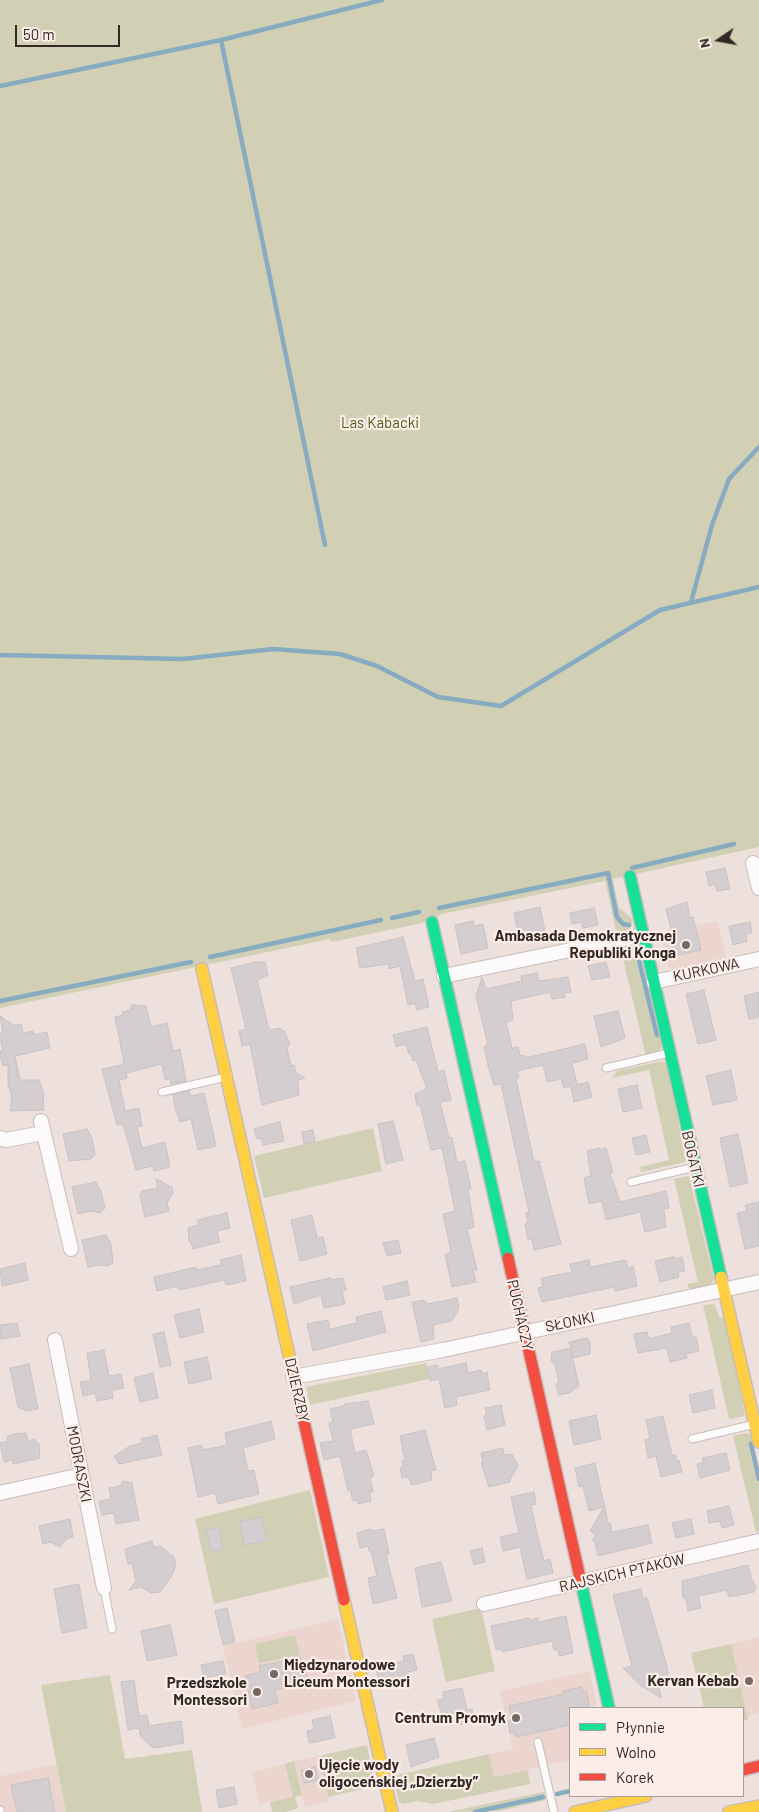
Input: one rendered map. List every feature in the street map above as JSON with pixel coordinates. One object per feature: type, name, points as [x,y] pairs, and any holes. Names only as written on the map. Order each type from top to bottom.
[{"type":"street","points":[[753,863],[759,888]]},
{"type":"street","name":"BOGATKI","points":[[630,876],[759,1442]]},
{"type":"street","name":"PUCHACZY","points":[[432,922],[609,1707]]},
{"type":"street","points":[[444,976],[643,935]]},
{"type":"street","name":"KURKOWA","points":[[654,982],[759,959]]},
{"type":"street","name":"DZIERZBY","points":[[202,969],[392,1812]]},
{"type":"street","points":[[0,1138],[6,1140],[42,1127],[71,1249]]},
{"type":"street","name":"SŁONKI","points":[[293,1377],[425,1353],[759,1282]]},
{"type":"street","name":"MODRASZKI","points":[[55,1340],[104,1588]]},
{"type":"street","points":[[0,1493],[82,1475]]},
{"type":"street","name":"RAJSKICH PTAKÓW","points":[[484,1604],[759,1541]]},
{"type":"street","points":[[744,1770],[759,1766]]},
{"type":"street","points":[[575,1812],[642,1797]]},
{"type":"street","points":[[729,1812],[759,1806]]},
{"type":"lane","points":[[606,1068],[670,1053]]},
{"type":"lane","points":[[162,1092],[227,1077]]},
{"type":"lane","points":[[631,1182],[695,1166]]},
{"type":"lane","points":[[692,1439],[755,1424]]},
{"type":"lane","points":[[104,1588],[112,1629]]},
{"type":"lane","points":[[538,1742],[554,1812]]},
{"type":"shaded area","points":[[718,921],[726,957],[673,969],[668,967],[660,933]]},
{"type":"shaded area","points":[[338,1619],[356,1701],[242,1729],[223,1646]]},
{"type":"shaded area","points":[[759,1637],[759,1713],[747,1716],[731,1644]]},
{"type":"shaded area","points":[[590,1671],[597,1707],[569,1707],[569,1760],[494,1777],[489,1754],[513,1749],[500,1691]]},
{"type":"shaded area","points":[[319,1756],[329,1802],[305,1807],[294,1761]]},
{"type":"shaded area","points":[[57,1764],[66,1812],[0,1812],[0,1776]]},
{"type":"shaded area","points":[[285,1764],[293,1797],[259,1804],[252,1772]]},
{"type":"green space","name":"Las Kabacki","points":[[0,0],[759,0],[759,847],[613,879],[619,908],[633,919],[630,931],[617,935],[605,881],[442,914],[422,923],[332,942],[330,939],[0,1008]]},
{"type":"green space","points":[[629,945],[637,947],[662,1046],[659,1053],[646,1056],[620,946]]},
{"type":"green space","points":[[662,1061],[667,1064],[686,1162],[641,1172],[640,1167],[669,1160],[649,1070],[612,1078],[617,1071]]},
{"type":"green space","points":[[373,1128],[382,1171],[264,1198],[254,1156]]},
{"type":"green space","points":[[689,1176],[714,1280],[709,1286],[690,1290],[687,1284],[698,1282],[674,1179]]},
{"type":"green space","points":[[714,1304],[720,1318],[725,1316],[745,1416],[729,1419],[703,1305]]},
{"type":"green space","points":[[426,1363],[429,1379],[310,1405],[306,1387]]},
{"type":"green space","points":[[745,1433],[751,1435],[759,1468],[759,1531],[756,1532],[733,1436]]},
{"type":"green space","points":[[310,1490],[329,1577],[214,1604],[195,1519]]},
{"type":"green space","points":[[481,1608],[495,1671],[446,1682],[432,1619]]},
{"type":"green space","points":[[295,1635],[300,1655],[259,1663],[255,1644]]},
{"type":"green space","points":[[731,1644],[748,1720],[744,1721],[744,1707],[704,1707],[691,1653]]},
{"type":"green space","points":[[110,1675],[125,1759],[192,1750],[202,1812],[66,1812],[41,1685]]},
{"type":"green space","points":[[367,1745],[374,1784],[371,1787],[328,1797],[319,1756]]},
{"type":"green space","points":[[489,1754],[494,1777],[528,1770],[530,1784],[433,1804],[418,1801],[403,1804],[399,1802],[393,1776]]},
{"type":"green space","points":[[294,1761],[302,1795],[295,1797],[298,1808],[286,1812],[272,1812],[270,1802],[293,1797],[285,1764]]},
{"type":"green space","points":[[544,1792],[546,1800],[500,1811],[448,1812]]},
{"type":"building","points":[[725,868],[730,889],[717,891],[715,884],[709,886],[706,872]]},
{"type":"building","points":[[687,902],[690,918],[693,917],[701,950],[677,955],[666,909]]},
{"type":"building","points":[[540,907],[546,936],[520,942],[514,913]]},
{"type":"building","points":[[594,908],[598,925],[583,928],[581,922],[572,924],[570,913]]},
{"type":"building","points":[[473,921],[474,926],[483,924],[488,948],[461,954],[455,925]]},
{"type":"building","points":[[750,922],[752,933],[746,934],[747,941],[733,945],[729,926]]},
{"type":"building","points":[[403,937],[415,981],[423,979],[429,1007],[417,1010],[415,1003],[408,1005],[400,966],[389,969],[388,964],[360,968],[356,948]]},
{"type":"building","points":[[255,962],[265,962],[268,975],[257,980],[269,1030],[279,1028],[284,1031],[290,1044],[287,1048],[291,1066],[294,1065],[296,1073],[305,1078],[298,1080],[299,1095],[262,1105],[250,1044],[242,1046],[239,1031],[246,1029],[231,968]]},
{"type":"building","points":[[606,962],[610,977],[592,980],[588,966]]},
{"type":"building","points":[[537,973],[539,981],[568,977],[571,992],[564,993],[565,997],[552,999],[550,992],[511,1001],[513,1020],[506,1022],[512,1048],[518,1047],[520,1055],[529,1057],[585,1044],[588,1059],[572,1063],[577,1085],[588,1082],[592,1097],[574,1102],[571,1086],[564,1088],[561,1079],[547,1082],[543,1065],[517,1071],[519,1078],[516,1079],[534,1162],[539,1161],[561,1244],[534,1250],[532,1239],[528,1240],[525,1224],[528,1223],[526,1213],[529,1212],[501,1084],[494,1085],[488,1066],[484,1046],[488,1045],[476,996],[482,977],[486,989],[522,981],[521,976]]},
{"type":"building","points":[[704,990],[716,1040],[698,1044],[686,994]]},
{"type":"building","points":[[759,992],[759,1017],[749,1019],[744,996]]},
{"type":"building","points":[[132,1005],[146,1006],[151,1027],[167,1023],[173,1051],[180,1049],[186,1081],[171,1084],[170,1079],[165,1080],[162,1064],[126,1073],[127,1078],[119,1080],[125,1111],[139,1108],[142,1126],[137,1127],[142,1148],[165,1142],[170,1167],[154,1171],[153,1166],[136,1170],[123,1124],[117,1125],[102,1069],[123,1065],[115,1017],[123,1015],[122,1012],[130,1010]]},
{"type":"building","points":[[618,1011],[625,1038],[601,1047],[594,1016]]},
{"type":"building","points":[[0,1016],[13,1025],[21,1024],[23,1033],[33,1031],[34,1035],[47,1032],[50,1048],[15,1056],[20,1080],[39,1080],[43,1091],[44,1110],[10,1111],[12,1096],[8,1085],[8,1065],[3,1066],[0,1055],[0,1051],[3,1051],[1,1032],[3,1032]]},
{"type":"building","points":[[427,1027],[438,1072],[444,1070],[451,1100],[440,1102],[449,1138],[452,1137],[457,1163],[465,1161],[471,1189],[468,1189],[474,1227],[467,1229],[477,1270],[473,1270],[476,1282],[452,1287],[445,1254],[451,1252],[443,1214],[455,1211],[442,1148],[431,1150],[420,1105],[417,1106],[415,1094],[427,1089],[416,1060],[413,1061],[406,1044],[396,1047],[393,1035]]},
{"type":"building","points":[[731,1070],[737,1100],[713,1105],[706,1076]]},
{"type":"building","points":[[637,1085],[642,1108],[623,1112],[618,1089]]},
{"type":"building","points":[[189,1091],[190,1096],[204,1093],[216,1146],[198,1150],[191,1119],[180,1122],[173,1095]]},
{"type":"building","points":[[393,1121],[403,1160],[386,1164],[378,1124]]},
{"type":"building","points":[[280,1122],[284,1141],[263,1145],[261,1138],[257,1139],[254,1129]]},
{"type":"building","points":[[87,1129],[92,1138],[95,1155],[91,1159],[69,1161],[63,1134]]},
{"type":"building","points":[[313,1130],[315,1142],[304,1144],[302,1132]]},
{"type":"building","points":[[738,1134],[748,1183],[730,1187],[720,1138]]},
{"type":"building","points":[[646,1135],[650,1152],[636,1155],[632,1138]]},
{"type":"building","points":[[599,1148],[599,1150],[606,1148],[613,1172],[610,1173],[620,1202],[666,1191],[669,1208],[664,1209],[666,1227],[645,1232],[640,1212],[606,1220],[602,1201],[589,1204],[584,1178],[591,1176],[587,1151]]},
{"type":"building","points":[[156,1179],[172,1187],[173,1193],[167,1203],[169,1211],[145,1217],[140,1196],[142,1191],[158,1188]]},
{"type":"building","points":[[96,1182],[101,1191],[105,1208],[100,1213],[91,1211],[78,1214],[72,1187]]},
{"type":"building","points":[[759,1202],[759,1246],[745,1249],[737,1213],[747,1211],[745,1205]]},
{"type":"building","points":[[227,1213],[230,1228],[217,1231],[220,1242],[193,1249],[191,1241],[189,1241],[188,1228],[199,1225],[197,1220]]},
{"type":"building","points":[[312,1215],[317,1238],[323,1237],[327,1254],[300,1261],[291,1220]]},
{"type":"building","points":[[106,1235],[111,1244],[113,1263],[107,1266],[88,1267],[82,1240]]},
{"type":"building","points":[[398,1240],[401,1253],[387,1256],[383,1243]]},
{"type":"building","points":[[241,1255],[246,1281],[226,1285],[224,1280],[179,1290],[178,1286],[157,1291],[154,1277],[196,1267],[196,1270],[221,1265],[220,1260]]},
{"type":"building","points":[[674,1257],[675,1259],[682,1257],[685,1271],[678,1272],[679,1277],[660,1282],[655,1261]]},
{"type":"building","points":[[589,1260],[590,1267],[626,1260],[628,1268],[633,1266],[637,1286],[615,1291],[614,1287],[542,1302],[538,1288],[543,1287],[541,1278],[572,1272],[570,1264]]},
{"type":"building","points":[[25,1263],[28,1280],[2,1286],[0,1269]]},
{"type":"building","points":[[330,1278],[330,1280],[343,1278],[346,1290],[342,1291],[345,1304],[324,1308],[321,1295],[294,1304],[290,1287]]},
{"type":"building","points":[[407,1281],[410,1295],[386,1300],[383,1287]]},
{"type":"building","points":[[457,1298],[459,1308],[452,1321],[433,1325],[434,1339],[421,1342],[412,1302],[424,1300],[428,1304]]},
{"type":"building","points":[[199,1309],[204,1332],[180,1338],[174,1315]]},
{"type":"building","points":[[381,1311],[386,1332],[313,1351],[307,1324],[328,1320],[330,1329],[357,1323],[356,1317]]},
{"type":"building","points":[[17,1323],[20,1336],[0,1339],[0,1325]]},
{"type":"building","points":[[689,1323],[692,1337],[696,1337],[699,1351],[686,1354],[687,1358],[670,1362],[667,1348],[638,1353],[634,1334],[647,1332],[649,1339],[672,1333],[671,1327]]},
{"type":"building","points":[[164,1332],[171,1365],[160,1367],[153,1334]]},
{"type":"building","points":[[587,1338],[590,1343],[590,1354],[573,1358],[571,1350],[579,1386],[569,1393],[558,1395],[556,1384],[559,1383],[555,1364],[551,1361],[552,1352],[571,1348],[569,1342]]},
{"type":"building","points":[[104,1350],[109,1376],[121,1374],[124,1388],[112,1390],[113,1398],[97,1401],[95,1393],[83,1396],[80,1382],[91,1380],[87,1353]]},
{"type":"building","points":[[207,1357],[212,1379],[189,1384],[184,1362]]},
{"type":"building","points":[[466,1363],[468,1373],[481,1370],[482,1374],[487,1372],[490,1390],[456,1397],[457,1405],[445,1408],[439,1379],[430,1381],[427,1367],[437,1365],[438,1369]]},
{"type":"building","points":[[29,1364],[38,1409],[27,1411],[18,1407],[10,1368]]},
{"type":"building","points":[[153,1373],[158,1398],[140,1402],[134,1378]]},
{"type":"building","points":[[712,1390],[715,1408],[693,1413],[689,1395]]},
{"type":"building","points":[[368,1401],[374,1424],[350,1429],[355,1453],[366,1450],[374,1476],[370,1477],[373,1492],[369,1492],[371,1501],[358,1504],[357,1500],[353,1501],[350,1490],[348,1491],[340,1456],[324,1460],[320,1443],[333,1441],[329,1423],[333,1422],[330,1409],[344,1406],[345,1404]]},
{"type":"building","points":[[501,1405],[505,1425],[487,1430],[484,1416],[487,1415],[485,1408]]},
{"type":"building","points":[[596,1415],[601,1439],[574,1445],[569,1421]]},
{"type":"building","points":[[663,1416],[672,1455],[675,1455],[677,1461],[679,1460],[682,1472],[661,1477],[656,1456],[648,1458],[645,1440],[650,1439],[646,1420]]},
{"type":"building","points":[[271,1421],[275,1439],[243,1448],[248,1471],[254,1470],[259,1494],[218,1504],[215,1493],[198,1497],[188,1448],[202,1445],[203,1450],[227,1445],[225,1433]]},
{"type":"building","points":[[425,1430],[436,1470],[431,1471],[432,1480],[411,1485],[409,1477],[402,1478],[400,1468],[403,1467],[402,1461],[405,1461],[400,1436]]},
{"type":"building","points":[[26,1433],[28,1441],[34,1439],[39,1444],[40,1458],[13,1464],[12,1460],[4,1462],[0,1443],[8,1441],[7,1437],[14,1434]]},
{"type":"building","points":[[157,1435],[162,1455],[119,1464],[114,1456],[130,1446],[142,1443],[141,1439]]},
{"type":"building","points":[[503,1448],[504,1455],[512,1454],[518,1466],[510,1482],[489,1487],[481,1463],[483,1463],[481,1453]]},
{"type":"building","points":[[726,1453],[730,1470],[700,1478],[697,1464],[703,1463],[702,1458]]},
{"type":"building","points":[[595,1463],[608,1523],[610,1523],[612,1532],[648,1525],[652,1543],[598,1556],[595,1542],[592,1540],[596,1535],[590,1531],[604,1507],[589,1511],[583,1486],[579,1487],[575,1468]]},
{"type":"building","points":[[123,1481],[132,1483],[139,1520],[116,1524],[114,1513],[102,1515],[99,1501],[111,1499],[109,1488],[120,1486]]},
{"type":"building","points":[[534,1492],[536,1504],[531,1505],[536,1529],[544,1561],[550,1559],[553,1573],[527,1579],[520,1547],[503,1551],[500,1537],[519,1533],[511,1497]]},
{"type":"building","points":[[729,1506],[734,1525],[722,1528],[720,1521],[709,1523],[707,1511]]},
{"type":"building","points":[[262,1517],[267,1541],[244,1545],[240,1522]]},
{"type":"building","points":[[70,1519],[73,1537],[66,1539],[60,1547],[50,1542],[43,1544],[39,1526]]},
{"type":"building","points":[[691,1519],[694,1534],[676,1538],[672,1523]]},
{"type":"building","points":[[219,1527],[223,1549],[211,1552],[206,1529]]},
{"type":"building","points":[[371,1529],[372,1531],[384,1529],[389,1554],[386,1555],[397,1598],[373,1604],[368,1578],[377,1576],[371,1551],[369,1551],[368,1546],[360,1548],[357,1533]]},
{"type":"building","points":[[152,1541],[153,1547],[160,1546],[174,1557],[176,1566],[171,1577],[160,1592],[151,1593],[141,1587],[129,1590],[136,1581],[132,1563],[128,1564],[125,1549]]},
{"type":"building","points":[[482,1548],[485,1562],[474,1565],[470,1551]]},
{"type":"building","points":[[441,1562],[452,1601],[422,1607],[415,1568]]},
{"type":"building","points":[[748,1565],[752,1580],[756,1586],[754,1592],[729,1597],[727,1590],[698,1596],[701,1608],[688,1611],[686,1599],[683,1598],[682,1581]]},
{"type":"building","points":[[79,1584],[87,1628],[62,1633],[54,1589]]},
{"type":"building","points":[[641,1589],[643,1599],[647,1598],[667,1666],[669,1681],[658,1683],[661,1698],[640,1685],[623,1668],[632,1666],[613,1595]]},
{"type":"building","points":[[227,1608],[235,1642],[223,1645],[215,1611]]},
{"type":"building","points":[[566,1616],[573,1653],[559,1656],[558,1650],[554,1650],[552,1641],[502,1652],[501,1649],[496,1650],[491,1626],[529,1618],[530,1620],[538,1618],[539,1622]]},
{"type":"building","points":[[170,1625],[177,1655],[147,1661],[141,1631]]},
{"type":"building","points":[[413,1654],[417,1670],[407,1672],[409,1679],[380,1686],[376,1668],[404,1661],[403,1656]]},
{"type":"building","points":[[301,1658],[309,1683],[275,1690],[278,1703],[252,1709],[245,1676],[260,1672],[259,1666]]},
{"type":"building","points":[[223,1661],[226,1674],[204,1678],[201,1665]]},
{"type":"building","points":[[134,1680],[139,1716],[147,1715],[149,1726],[181,1721],[184,1743],[153,1748],[141,1737],[139,1728],[128,1730],[121,1682]]},
{"type":"building","points":[[581,1687],[583,1692],[586,1691],[590,1707],[569,1707],[569,1725],[516,1737],[514,1732],[510,1733],[508,1721],[512,1720],[509,1706],[564,1694],[563,1691]]},
{"type":"building","points":[[462,1688],[467,1710],[472,1709],[474,1721],[458,1725],[455,1713],[442,1715],[437,1700],[444,1699],[443,1692]]},
{"type":"building","points":[[330,1716],[335,1738],[309,1743],[307,1731],[314,1729],[312,1720]]},
{"type":"building","points":[[434,1738],[439,1757],[411,1767],[406,1745]]},
{"type":"building","name":"Ujęcie wody oligoceńskiej „Dzierzby”","points":[[315,1767],[319,1780],[304,1783],[301,1770]]},
{"type":"building","points":[[48,1778],[55,1812],[17,1812],[11,1785]]},
{"type":"building","points":[[234,1787],[237,1804],[219,1808],[216,1790]]},
{"type":"waterway","points":[[0,86],[221,40],[382,0]]},
{"type":"waterway","points":[[221,40],[325,545]]},
{"type":"waterway","points":[[691,602],[712,525],[729,479],[759,447]]},
{"type":"waterway","points":[[0,655],[183,659],[273,649],[340,654],[377,666],[438,697],[501,706],[660,610],[759,587]]},
{"type":"waterway","points":[[632,868],[734,844]]},
{"type":"waterway","points":[[439,908],[608,873],[617,917],[623,924],[629,925]]},
{"type":"waterway","points":[[392,918],[419,912]]},
{"type":"waterway","points":[[210,957],[381,920]]},
{"type":"waterway","points":[[638,956],[657,1035]]},
{"type":"waterway","points":[[0,1001],[191,962]]},
{"type":"waterway","points":[[751,1444],[759,1479]]},
{"type":"waterway","points":[[557,1794],[569,1791]]},
{"type":"waterway","points":[[475,1812],[543,1797]]},
{"type":"traffic: fast","points":[[630,876],[721,1277]]},
{"type":"traffic: fast","points":[[432,922],[508,1258]]},
{"type":"traffic: fast","points":[[581,1582],[609,1707]]},
{"type":"traffic: slow","points":[[202,969],[291,1364]]},
{"type":"traffic: slow","points":[[721,1277],[759,1442]]},
{"type":"traffic: slow","points":[[344,1600],[392,1812]]},
{"type":"traffic: slow","points":[[575,1812],[642,1797]]},
{"type":"traffic: slow","points":[[729,1812],[759,1806]]},
{"type":"traffic: jam","points":[[508,1258],[581,1582]]},
{"type":"traffic: jam","points":[[291,1364],[344,1600]]},
{"type":"traffic: jam","points":[[744,1770],[759,1766]]},
{"type":"place","name":"Ambasada Demokratycznej Republiki Konga","points":[[686,945]]},
{"type":"place","name":"Międzynarodowe Liceum Montessori","points":[[274,1674]]},
{"type":"place","name":"Kervan Kebab","points":[[749,1681]]},
{"type":"place","name":"Przedszkole Montessori","points":[[257,1692]]},
{"type":"place","name":"Centrum Promyk","points":[[516,1718]]},
{"type":"place","name":"Ujęcie wody oligoceńskiej „Dzierzby”","points":[[309,1774]]}]
